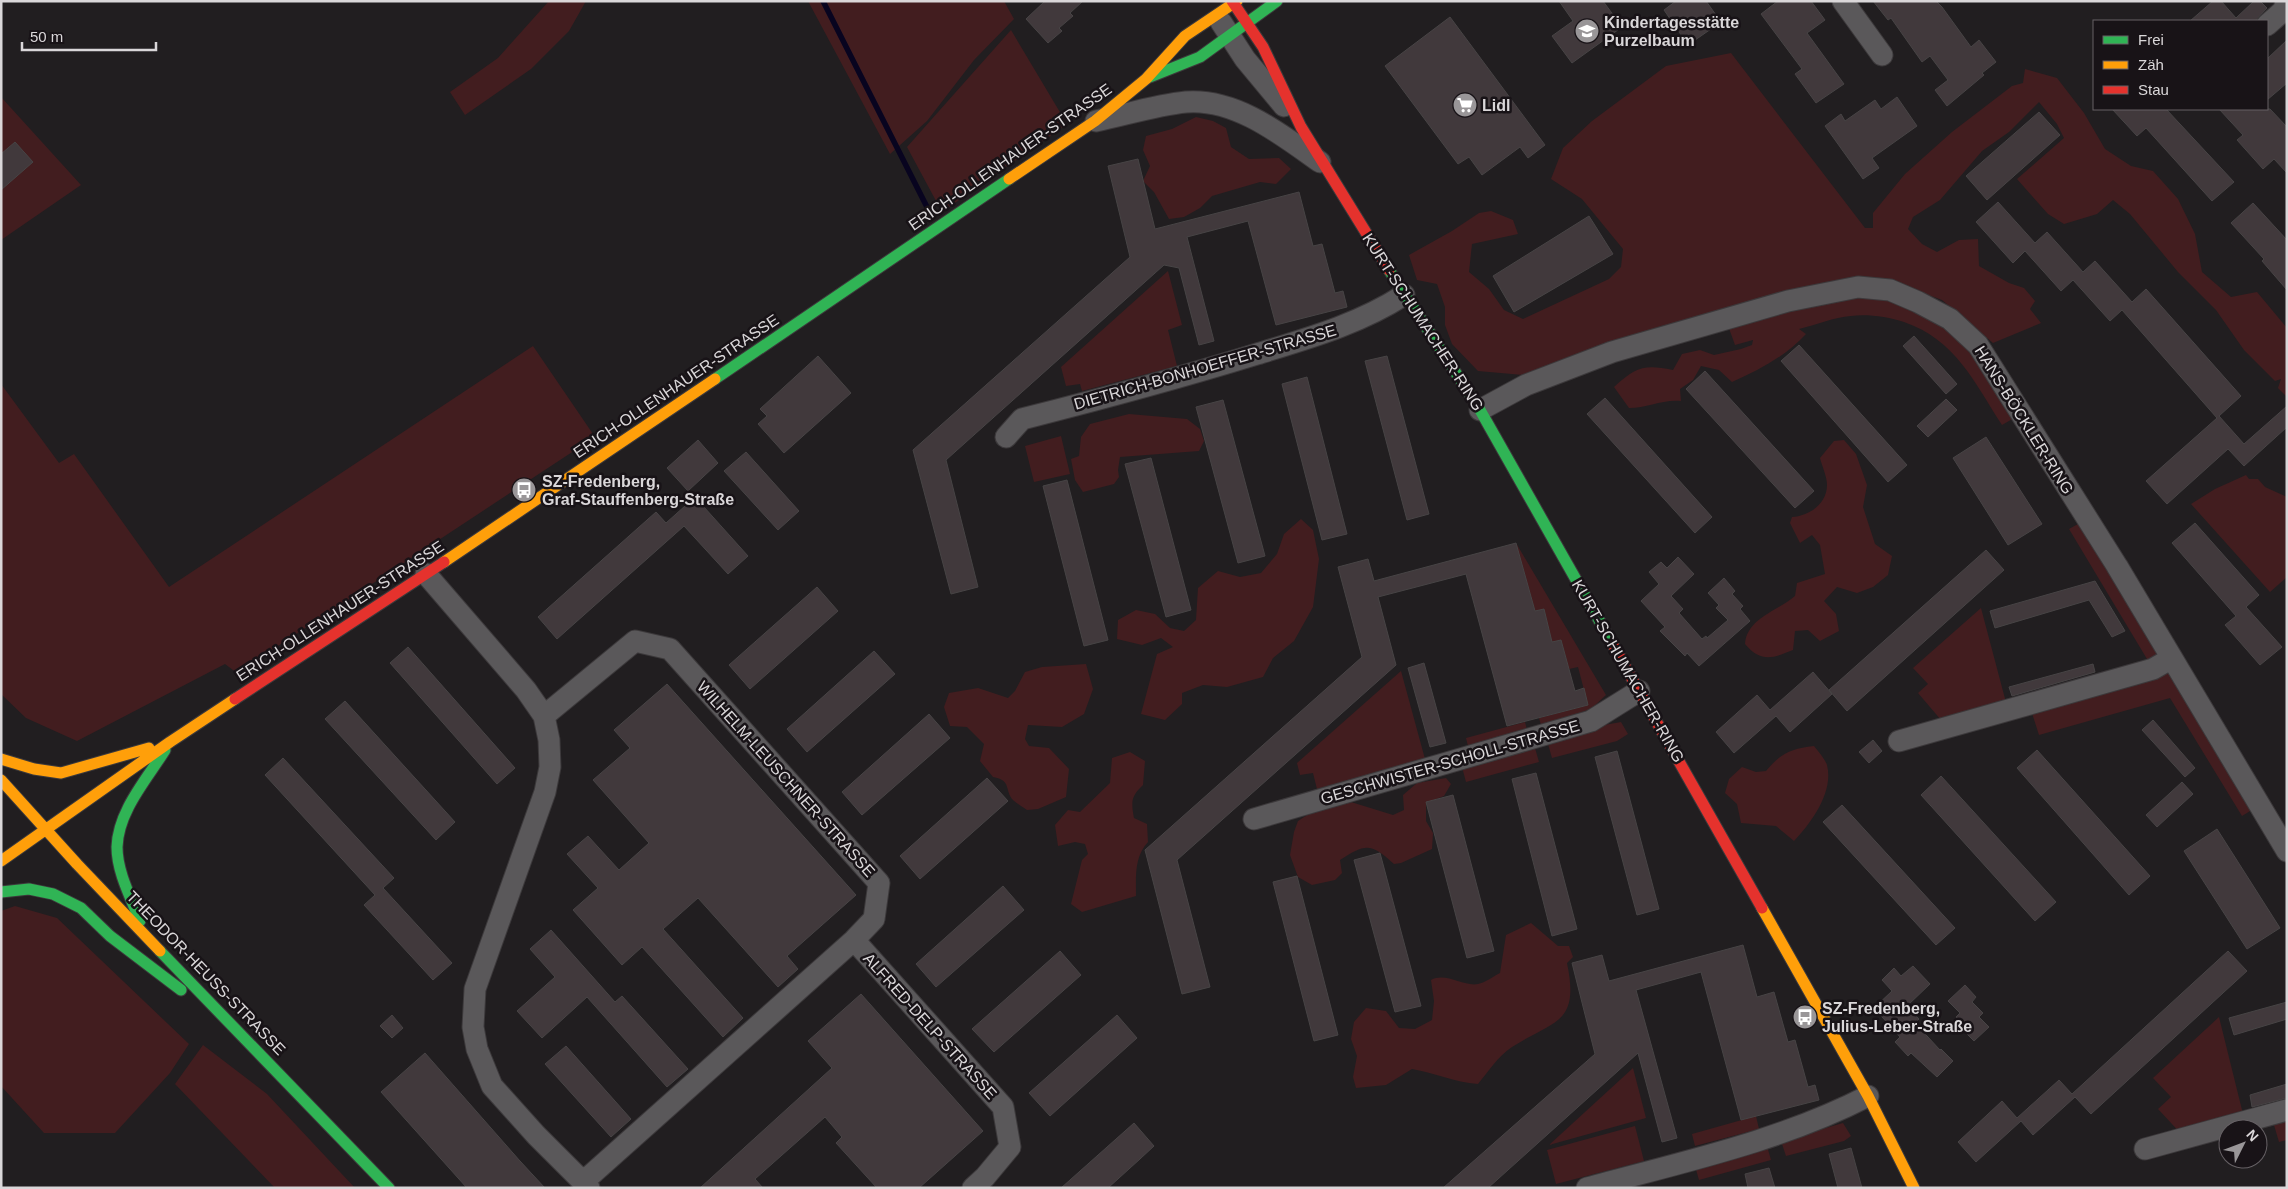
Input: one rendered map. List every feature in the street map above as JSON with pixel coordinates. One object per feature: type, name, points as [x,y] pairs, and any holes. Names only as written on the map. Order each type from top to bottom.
[{"type":"street","name":"ERICH-OLLENHAUER-STRASSE","points":[[1146,78],[1193,61],[1277,1]]},
{"type":"street","points":[[1843,1],[1882,54]]},
{"type":"street","points":[[2268,24],[2283,11],[2287,1]]},
{"type":"street","name":"ERICH-OLLENHAUER-STRASSE","points":[[1,860],[170,742],[426,574],[1095,121],[1146,78],[1185,36],[1227,4]]},
{"type":"street","name":"KURT-SCHUMACHER-RING","points":[[1227,4],[1247,23],[1263,47],[1301,128],[1404,295],[1480,410],[1868,1096],[1914,1188]]},
{"type":"street","name":"KURT-SCHUMACHER-RING","points":[[1227,4],[1230,36],[1245,59],[1301,128]]},
{"type":"street","name":"KURT-SCHUMACHER-RING","points":[[1095,121],[1186,102],[1214,105],[1239,112],[1280,134],[1324,165]]},
{"type":"street","name":"HANS-BÖCKLER-RING","points":[[1480,410],[1526,386],[1612,352],[1788,301],[1858,287],[1890,290],[1950,319],[1978,345],[2172,658],[2287,851]]},
{"type":"street","name":"DIETRICH-BONHOEFFER-STRASSE","points":[[1006,437],[1022,419],[1196,373],[1338,329],[1381,310],[1404,295]]},
{"type":"street","points":[[426,574],[526,690],[544,716],[549,740],[550,767],[545,792],[476,989],[473,1027],[477,1049],[492,1086],[524,1123],[586,1185]]},
{"type":"street","name":"WILHELM-LEUSCHNER-STRASSE","points":[[544,716],[635,640],[670,649],[879,882],[874,919],[854,940],[586,1185]]},
{"type":"street","points":[[1899,741],[2153,670],[2172,658]]},
{"type":"street","name":"GESCHWISTER-SCHOLL-STRASSE","points":[[1254,819],[1591,721],[1639,691]]},
{"type":"street","points":[[1,759],[34,769],[61,773],[170,742]]},
{"type":"street","points":[[144,932],[123,877],[117,846],[123,819],[170,742]]},
{"type":"street","name":"THEODOR-HEUSS-STRASSE","points":[[1,780],[45,829],[256,1047],[389,1188]]},
{"type":"street","points":[[1,892],[29,889],[53,894],[81,908],[110,936],[256,1047]]},
{"type":"street","name":"ALFRED-DELP-STRASSE","points":[[854,940],[1003,1107],[1010,1147],[984,1184]]},
{"type":"street","points":[[1587,1188],[1771,1136],[1818,1120],[1868,1096]]},
{"type":"street","points":[[2145,1149],[2287,1110]]},
{"type":"shaded area","points":[[549,1],[586,1],[569,31],[531,69],[465,115],[450,92],[498,58]]},
{"type":"shaded area","points":[[808,1],[1004,1],[1014,19],[974,60],[927,121],[890,154]]},
{"type":"shaded area","points":[[1011,30],[1067,124],[942,212],[907,147]]},
{"type":"shaded area","points":[[1731,53],[1865,228],[1873,228],[1873,213],[1905,174],[1952,132],[2012,86],[2023,83],[2025,69],[2057,78],[2084,113],[2105,149],[2131,166],[2153,171],[2178,199],[2195,234],[2202,272],[2231,297],[2257,292],[2287,328],[2287,397],[2278,388],[2281,379],[2275,381],[2244,350],[2216,310],[2178,272],[2130,214],[2113,200],[2097,214],[2064,224],[2048,214],[2017,179],[2064,138],[2057,124],[2039,102],[2009,132],[1982,151],[1940,200],[1913,217],[1908,229],[1922,244],[1937,252],[1959,240],[1978,239],[1979,266],[2009,283],[2024,288],[2035,301],[2030,309],[2041,323],[1993,343],[1942,300],[1912,289],[1661,326],[1535,376],[1478,371],[1452,344],[1445,325],[1445,307],[1437,284],[1417,280],[1409,255],[1452,231],[1479,213],[1491,211],[1513,220],[1518,234],[1472,244],[1469,272],[1489,289],[1504,310],[1523,319],[1609,279],[1621,267],[1623,249],[1582,199],[1551,179],[1563,148],[1592,121],[1666,66]]},
{"type":"shaded area","points":[[1,97],[81,185],[1,240]]},
{"type":"shaded area","points":[[1196,117],[1213,121],[1226,128],[1231,147],[1249,159],[1279,158],[1291,169],[1276,184],[1260,182],[1212,196],[1200,208],[1184,217],[1169,219],[1154,192],[1143,181],[1150,166],[1143,150],[1146,136],[1172,129]]},
{"type":"shaded area","points":[[1168,271],[1182,325],[1168,330],[1177,366],[1082,391],[1080,384],[1066,386],[1061,367]]},
{"type":"shaded area","points":[[1858,287],[1950,319],[2021,414],[2002,425],[1962,364],[1950,351],[1922,330],[1904,322],[1885,317],[1858,315],[1832,319],[1799,329],[1806,334],[1790,349],[1762,367],[1732,382],[1719,370],[1701,366],[1693,380],[1680,389],[1681,401],[1668,401],[1629,408],[1614,387],[1628,375],[1647,367],[1673,370],[1682,354],[1700,350],[1714,355],[1752,345],[1753,340],[1735,345],[1726,320]]},
{"type":"shaded area","points":[[533,346],[595,437],[237,673],[225,664],[77,741],[26,718],[1,694],[1,384],[59,463],[74,454],[169,587]]},
{"type":"shaded area","points":[[1129,414],[1187,419],[1200,429],[1204,441],[1199,451],[1120,457],[1119,477],[1114,484],[1083,492],[1075,480],[1071,459],[1079,456],[1081,437],[1090,424]]},
{"type":"shaded area","points":[[1061,436],[1070,474],[1034,482],[1025,446]]},
{"type":"shaded area","points":[[1844,440],[1856,454],[1867,485],[1863,507],[1875,544],[1892,556],[1888,575],[1873,587],[1857,593],[1837,587],[1824,601],[1836,614],[1839,631],[1820,641],[1808,630],[1795,631],[1793,650],[1773,657],[1756,654],[1745,644],[1747,635],[1757,621],[1795,596],[1797,583],[1825,574],[1820,545],[1812,535],[1800,543],[1790,523],[1792,517],[1811,511],[1824,498],[1827,482],[1820,458],[1834,441]]},
{"type":"shaded area","points":[[2246,475],[2249,479],[2258,479],[2265,487],[2287,497],[2287,577],[2270,592],[2191,504],[2215,489]]},
{"type":"shaded area","points":[[1301,519],[1313,530],[1319,559],[1313,607],[1294,641],[1273,658],[1263,677],[1227,687],[1203,685],[1182,693],[1182,704],[1165,720],[1141,714],[1157,654],[1173,647],[1161,638],[1142,645],[1117,639],[1118,620],[1136,610],[1155,614],[1170,628],[1184,631],[1196,620],[1198,588],[1218,571],[1240,577],[1261,573],[1277,554],[1284,534]]},
{"type":"shaded area","points":[[2087,519],[2260,805],[2242,816],[2170,698],[2039,735],[2029,704],[2153,669],[2069,529]]},
{"type":"shaded area","points":[[1516,543],[1606,695],[1591,709],[1541,725],[1539,718],[1588,705],[1578,667],[1569,669],[1561,640],[1552,642],[1544,609],[1535,611]]},
{"type":"shaded area","points":[[1981,608],[2008,710],[1947,727],[1918,693],[1928,684],[1913,668]]},
{"type":"shaded area","points":[[1086,664],[1093,689],[1084,714],[1062,727],[1028,725],[1025,739],[1029,746],[1049,748],[1069,769],[1066,797],[1038,809],[1027,810],[1013,800],[1003,780],[993,777],[980,761],[984,744],[967,727],[950,726],[944,707],[949,693],[978,688],[1008,698],[1015,691],[1025,672],[1042,667]]},
{"type":"shaded area","points":[[1401,671],[1425,759],[1317,789],[1313,773],[1300,775],[1297,763]]},
{"type":"shaded area","points":[[1525,722],[1527,730],[1468,746],[1466,738]]},
{"type":"shaded area","points":[[1621,722],[1628,734],[1617,741],[1552,758],[1548,744],[1599,726]]},
{"type":"shaded area","points":[[1814,746],[1827,765],[1827,786],[1820,806],[1814,816],[1794,841],[1776,826],[1741,823],[1737,804],[1725,793],[1729,779],[1742,767],[1756,772],[1766,771],[1781,756],[1798,749]]},
{"type":"shaded area","points":[[1535,748],[1539,762],[1466,782],[1462,767]]},
{"type":"shaded area","points":[[1130,752],[1145,761],[1143,785],[1134,796],[1132,803],[1134,818],[1147,824],[1148,842],[1143,848],[1138,861],[1136,896],[1082,912],[1071,904],[1082,860],[1088,854],[1085,844],[1075,842],[1058,846],[1055,825],[1068,810],[1080,812],[1110,783],[1112,758]]},
{"type":"shaded area","points":[[1446,778],[1451,784],[1444,796],[1426,803],[1426,821],[1433,833],[1432,849],[1401,863],[1394,864],[1374,849],[1362,848],[1340,860],[1342,873],[1335,880],[1312,885],[1298,877],[1290,855],[1298,821],[1330,800],[1351,802],[1393,815],[1404,810],[1403,795],[1417,783]]},
{"type":"shaded area","points":[[15,906],[57,918],[189,1044],[170,1073],[115,1133],[44,1133],[1,1086],[1,911]]},
{"type":"shaded area","points":[[1531,923],[1558,946],[1569,946],[1573,957],[1567,963],[1570,998],[1566,1010],[1560,1018],[1507,1051],[1478,1084],[1412,1069],[1386,1085],[1356,1088],[1353,1077],[1357,1056],[1351,1039],[1354,1022],[1366,1008],[1386,1011],[1399,1028],[1415,1029],[1432,1020],[1434,1001],[1431,980],[1443,978],[1473,984],[1481,983],[1500,973],[1506,935]]},
{"type":"shaded area","points":[[2219,1017],[2244,1119],[2218,1119],[2218,1129],[2185,1138],[2158,1109],[2171,1097],[2153,1078]]},
{"type":"shaded area","points":[[203,1045],[267,1094],[355,1188],[275,1188],[175,1084]]},
{"type":"shaded area","points":[[1633,1068],[1646,1118],[1549,1145]]},
{"type":"shaded area","points":[[2287,1110],[2287,1140],[2279,1142],[2271,1115]]},
{"type":"shaded area","points":[[1756,1116],[1759,1129],[1695,1146],[1692,1134]]},
{"type":"shaded area","points":[[1843,1123],[1851,1136],[1844,1141],[1786,1156],[1781,1141]]},
{"type":"shaded area","points":[[1635,1126],[1644,1161],[1556,1184],[1547,1150]]},
{"type":"shaded area","points":[[1767,1146],[1771,1160],[1699,1180],[1695,1166]]},
{"type":"building","points":[[1045,1],[1083,1],[1070,13],[1073,16],[1059,28],[1062,31],[1048,43],[1026,19]]},
{"type":"building","name":"Kindertagesstätte Purzelbaum","points":[[1559,1],[1603,1],[1622,27],[1572,63],[1552,36],[1573,21]]},
{"type":"building","points":[[1676,1],[1706,1],[1721,22],[1688,45],[1664,10]]},
{"type":"building","points":[[1778,1],[1811,1],[1825,20],[1807,33],[1844,84],[1816,103],[1795,74],[1802,69],[1761,14]]},
{"type":"building","points":[[1873,1],[1936,1],[1971,47],[1979,40],[1996,62],[1982,73],[1984,75],[1947,106],[1935,90],[1948,80],[1930,56],[1922,62],[1891,18],[1888,20]]},
{"type":"building","points":[[2213,1],[2221,1],[2236,18],[2254,1],[2260,1],[2267,8],[2256,20],[2191,20]]},
{"type":"building","name":"Lidl","points":[[1450,17],[1545,145],[1528,158],[1520,147],[1482,175],[1469,157],[1458,164],[1385,66]]},
{"type":"building","points":[[2287,40],[2287,83],[2268,99],[2268,58]]},
{"type":"building","points":[[1897,97],[1917,126],[1872,158],[1879,168],[1863,179],[1825,126],[1841,114],[1845,121],[1875,100],[1881,109]]},
{"type":"building","points":[[2270,109],[2287,127],[2287,173],[2274,159],[2263,169],[2237,140],[2243,135],[2220,110]]},
{"type":"building","points":[[2113,110],[2167,110],[2234,182],[2212,201],[2146,128],[2137,136]]},
{"type":"building","points":[[2039,112],[2060,135],[1987,200],[1966,176]]},
{"type":"building","points":[[15,142],[33,162],[1,190],[1,154]]},
{"type":"building","points":[[1138,159],[1155,229],[1299,192],[1313,246],[1322,244],[1335,293],[1343,291],[1347,307],[1276,325],[1248,221],[1187,237],[1214,341],[1199,345],[1179,268],[1164,265],[946,460],[978,587],[951,594],[913,450],[1130,257],[1108,166]]},
{"type":"building","points":[[1998,202],[2035,243],[2047,232],[2083,272],[2095,261],[2132,302],[2146,289],[2241,396],[2219,416],[2244,444],[2287,406],[2287,427],[2244,466],[2228,449],[2167,504],[2146,481],[2217,418],[2122,310],[2110,321],[2073,280],[2061,291],[2025,251],[2013,263],[1976,222]]},
{"type":"building","points":[[2253,203],[2287,240],[2287,290],[2262,261],[2264,259],[2231,223]]},
{"type":"building","points":[[1589,216],[1613,254],[1514,312],[1493,276]]},
{"type":"building","points":[[1914,336],[1957,384],[1946,394],[1903,346]]},
{"type":"building","points":[[1799,345],[1907,465],[1888,482],[1781,361]]},
{"type":"building","points":[[818,356],[851,393],[784,453],[758,424],[767,416],[760,409]]},
{"type":"building","points":[[1387,356],[1429,514],[1407,520],[1365,361]]},
{"type":"building","points":[[1705,371],[1814,491],[1795,508],[1686,389]]},
{"type":"building","points":[[1307,377],[1347,534],[1322,540],[1282,384]]},
{"type":"building","points":[[1605,398],[1712,517],[1695,533],[1587,414]]},
{"type":"building","points":[[1946,399],[1957,410],[1928,437],[1917,426]]},
{"type":"building","points":[[1223,400],[1265,556],[1238,563],[1196,407]]},
{"type":"building","points":[[1986,437],[2042,524],[2008,545],[1953,458]]},
{"type":"building","points":[[698,440],[718,463],[688,491],[667,468]]},
{"type":"building","points":[[746,452],[799,511],[778,530],[724,471]]},
{"type":"building","points":[[1151,458],[1191,610],[1166,617],[1125,464]]},
{"type":"building","points":[[1067,480],[1108,640],[1084,646],[1043,486]]},
{"type":"building","points":[[695,497],[748,556],[728,574],[684,526],[557,639],[538,617],[656,512],[666,523]]},
{"type":"building","points":[[2195,523],[2259,595],[2246,607],[2282,647],[2260,665],[2225,625],[2236,616],[2172,543]]},
{"type":"building","points":[[1516,543],[1535,611],[1544,609],[1552,642],[1561,640],[1575,691],[1584,688],[1588,705],[1507,726],[1466,574],[1378,597],[1396,665],[1177,860],[1210,987],[1182,994],[1145,850],[1362,657],[1338,567],[1368,559],[1374,581]]},
{"type":"building","points":[[1986,550],[2004,570],[1847,711],[1829,690]]},
{"type":"building","points":[[1678,557],[1694,574],[1671,596],[1683,609],[1679,613],[1702,639],[1706,636],[1707,638],[1728,620],[1716,608],[1719,605],[1708,593],[1724,578],[1735,591],[1732,594],[1743,606],[1740,609],[1750,621],[1699,666],[1687,653],[1685,656],[1660,631],[1665,627],[1641,601],[1659,584],[1649,572],[1661,562],[1667,568]]},
{"type":"building","points":[[2095,581],[2125,631],[2112,637],[2089,600],[1995,628],[1990,611]]},
{"type":"building","points":[[817,587],[838,611],[750,689],[729,665]]},
{"type":"building","points":[[408,647],[515,768],[497,784],[390,663]]},
{"type":"building","points":[[874,651],[895,674],[807,752],[787,729]]},
{"type":"building","points":[[1424,663],[1446,743],[1430,747],[1408,668]]},
{"type":"building","points":[[2093,664],[2095,672],[2012,696],[2009,687]]},
{"type":"building","points":[[1813,672],[1832,694],[1790,732],[1776,716],[1734,753],[1716,732],[1757,695],[1770,710]]},
{"type":"building","points":[[667,684],[856,895],[787,956],[798,969],[778,987],[698,898],[663,929],[743,1018],[723,1037],[642,947],[622,965],[573,910],[598,888],[567,854],[588,836],[619,870],[649,843],[593,780],[630,748],[614,730]]},
{"type":"building","points":[[345,701],[455,822],[436,840],[325,719]]},
{"type":"building","points":[[929,714],[950,738],[862,815],[842,792]]},
{"type":"building","points":[[2153,720],[2195,768],[2185,777],[2142,730]]},
{"type":"building","points":[[1873,740],[1882,751],[1869,763],[1859,752]]},
{"type":"building","points":[[2037,750],[2150,876],[2129,895],[2017,768]]},
{"type":"building","points":[[1617,751],[1659,909],[1637,915],[1595,757]]},
{"type":"building","points":[[283,758],[394,878],[383,888],[452,963],[433,980],[364,905],[375,895],[265,775]]},
{"type":"building","points":[[1536,773],[1577,929],[1552,936],[1512,779]]},
{"type":"building","points":[[1941,776],[2056,902],[2035,921],[1921,795]]},
{"type":"building","points":[[987,778],[1008,801],[920,879],[900,856]]},
{"type":"building","points":[[2182,782],[2193,794],[2157,827],[2146,815]]},
{"type":"building","points":[[1453,795],[1494,951],[1467,958],[1426,802]]},
{"type":"building","points":[[1842,805],[1955,928],[1936,945],[1823,822]]},
{"type":"building","points":[[2217,829],[2280,928],[2247,949],[2184,851]]},
{"type":"building","points":[[1380,853],[1421,1006],[1395,1012],[1354,860]]},
{"type":"building","points":[[1297,876],[1338,1035],[1314,1041],[1273,882]]},
{"type":"building","points":[[1003,886],[1024,910],[936,987],[916,964]]},
{"type":"building","points":[[551,930],[615,1002],[622,996],[688,1069],[667,1087],[587,997],[542,1038],[517,1011],[555,977],[530,949]]},
{"type":"building","points":[[1743,945],[1757,997],[1774,992],[1788,1042],[1795,1040],[1808,1087],[1815,1085],[1819,1100],[1741,1120],[1701,972],[1636,990],[1677,1138],[1662,1142],[1638,1053],[1488,1188],[1443,1188],[1595,1054],[1572,963],[1602,955],[1609,981]]},
{"type":"building","points":[[1060,951],[1081,975],[994,1052],[972,1029]]},
{"type":"building","points":[[2228,951],[2247,971],[2091,1114],[2075,1097],[2033,1135],[2021,1121],[1976,1162],[1958,1142],[2002,1101],[2017,1118],[2059,1080],[2072,1094]]},
{"type":"building","points":[[1913,966],[1930,984],[1907,1006],[1919,1019],[1915,1023],[1953,1061],[1937,1077],[1911,1053],[1908,1056],[1895,1042],[1900,1037],[1874,1008],[1892,991],[1882,980],[1894,968],[1901,976]]},
{"type":"building","points":[[1965,985],[1976,997],[1972,1002],[1983,1013],[1979,1017],[1989,1027],[1974,1041],[1964,1031],[1967,1029],[1956,1017],[1960,1013],[1948,1001]]},
{"type":"building","points":[[861,994],[983,1131],[919,1188],[877,1188],[836,1143],[842,1137],[825,1117],[755,1179],[763,1188],[700,1188],[832,1068],[808,1041]]},
{"type":"building","points":[[2287,1002],[2287,1019],[2234,1035],[2229,1018]]},
{"type":"building","points":[[392,1015],[403,1028],[392,1038],[380,1026]]},
{"type":"building","points":[[1117,1015],[1137,1038],[1050,1116],[1029,1093]]},
{"type":"building","points":[[566,1046],[631,1119],[611,1137],[545,1064]]},
{"type":"building","points":[[425,1053],[545,1188],[467,1188],[381,1092]]},
{"type":"building","points":[[2287,1084],[2287,1098],[2252,1107],[2250,1095]]},
{"type":"building","points":[[1134,1123],[1154,1146],[1108,1188],[1061,1188]]},
{"type":"building","points":[[1851,1148],[1862,1188],[1838,1188],[1829,1154]]},
{"type":"building","points":[[1769,1168],[1775,1188],[1748,1188],[1745,1174]]},
{"type":"waterway","points":[[823,1],[929,211]]},
{"type":"traffic: fast","points":[[1150,77],[1200,57],[1277,1]]},
{"type":"traffic: fast","points":[[715,379],[1009,179]]},
{"type":"traffic: fast","points":[[1389,270],[1480,410],[1613,645]]},
{"type":"traffic: fast","points":[[140,921],[119,866],[117,847],[122,821],[128,808],[165,750]]},
{"type":"traffic: fast","points":[[1,892],[29,889],[53,894],[81,908],[110,936],[181,990]]},
{"type":"traffic: fast","points":[[160,951],[389,1188]]},
{"type":"traffic: slow","points":[[1009,179],[1095,121],[1146,79],[1185,36],[1237,1]]},
{"type":"traffic: slow","points":[[444,562],[715,379]]},
{"type":"traffic: slow","points":[[1,861],[170,742],[235,699]]},
{"type":"traffic: slow","points":[[1,759],[34,769],[61,773],[149,748]]},
{"type":"traffic: slow","points":[[1,780],[77,864],[160,951]]},
{"type":"traffic: slow","points":[[1762,908],[1868,1096],[1914,1188]]},
{"type":"traffic: jam","points":[[1232,1],[1263,47],[1301,127],[1389,270]]},
{"type":"traffic: jam","points":[[235,699],[444,562]]},
{"type":"traffic: jam","points":[[1613,645],[1762,908]]},
{"type":"place","name":"Kindertagesstätte Purzelbaum","points":[[1587,31]]},
{"type":"place","name":"Lidl","points":[[1465,105]]},
{"type":"place","name":"SZ-Fredenberg, Graf-Stauffenberg-Straße","points":[[524,490]]},
{"type":"place","name":"SZ-Fredenberg, Julius-Leber-Straße","points":[[1805,1017]]}]
